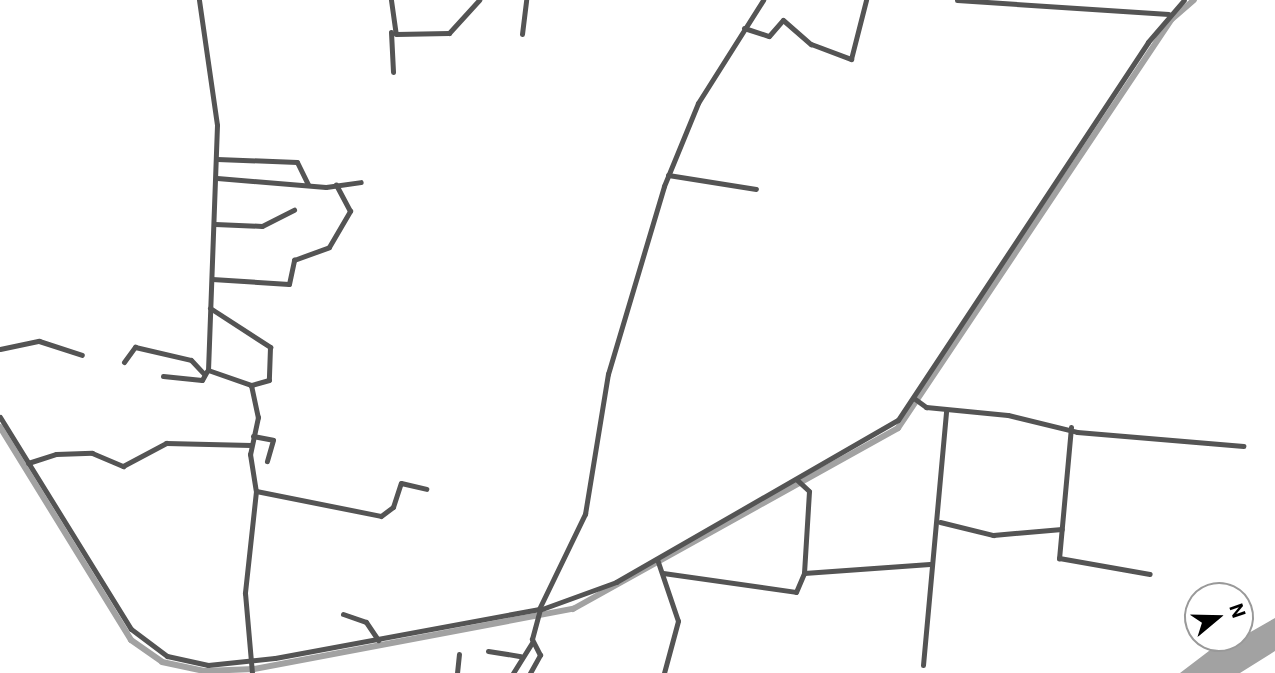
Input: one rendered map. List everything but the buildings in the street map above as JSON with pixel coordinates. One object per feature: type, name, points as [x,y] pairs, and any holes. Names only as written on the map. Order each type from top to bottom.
[{"type":"street","points":[[163,376],[202,380],[206,372],[217,159],[214,66],[199,0]]},
{"type":"street","points":[[391,0],[392,29],[387,48],[393,72]]},
{"type":"street","points":[[392,29],[396,34],[449,33],[479,0]]},
{"type":"street","points":[[522,34],[526,0]]},
{"type":"street","points":[[513,673],[532,642],[540,612],[585,514],[607,380],[668,175],[698,103],[763,0]]},
{"type":"street","points":[[744,29],[769,36],[783,20],[811,44],[851,59],[866,0]]},
{"type":"street","points":[[957,0],[1169,14]]},
{"type":"street","points":[[0,416],[139,638],[197,665],[251,662],[540,612],[595,592],[800,483],[880,434],[916,400],[1169,14],[1184,0]]},
{"type":"street","points":[[217,159],[297,162],[308,185]]},
{"type":"street","points":[[668,175],[756,189]]},
{"type":"street","points":[[217,178],[308,185],[361,182]]},
{"type":"street","points":[[212,279],[289,284],[294,260],[329,247],[349,211],[336,185]]},
{"type":"street","points":[[215,224],[261,226],[294,210]]},
{"type":"street","points":[[124,362],[135,347],[191,360],[206,372],[251,385],[269,380],[270,347],[209,308]]},
{"type":"street","points":[[0,349],[38,341],[82,355]]},
{"type":"street","points":[[251,385],[258,417],[251,445],[256,491],[245,593],[252,673]]},
{"type":"street","points":[[916,400],[926,407],[946,410],[1242,446]]},
{"type":"street","points":[[923,665],[930,564],[940,522],[934,492],[946,410]]},
{"type":"street","points":[[1071,427],[1060,559],[1150,574]]},
{"type":"street","points":[[254,436],[272,440],[267,461]]},
{"type":"street","points":[[28,463],[92,453],[123,466],[166,443],[251,445]]},
{"type":"street","points":[[256,491],[381,516],[391,510],[401,483],[426,489]]},
{"type":"street","points":[[663,571],[787,593],[796,592],[804,573],[809,491],[800,483]]},
{"type":"street","points":[[940,522],[993,535],[1062,529]]},
{"type":"street","points":[[658,560],[678,624],[664,673]]},
{"type":"street","points":[[804,573],[930,564]]},
{"type":"street","points":[[343,614],[366,622],[378,640]]},
{"type":"street","points":[[530,673],[540,655],[532,642]]},
{"type":"street","points":[[488,651],[521,656]]},
{"type":"street","points":[[457,673],[459,654]]},
{"type":"shaded area","points":[[1275,618],[1275,651],[1240,673],[1180,673],[1208,652],[1254,652],[1254,630]]},
{"type":"waterway","points":[[0,427],[131,640],[162,662],[204,671],[254,669],[573,609],[898,428],[1172,19],[1194,0]]}]
